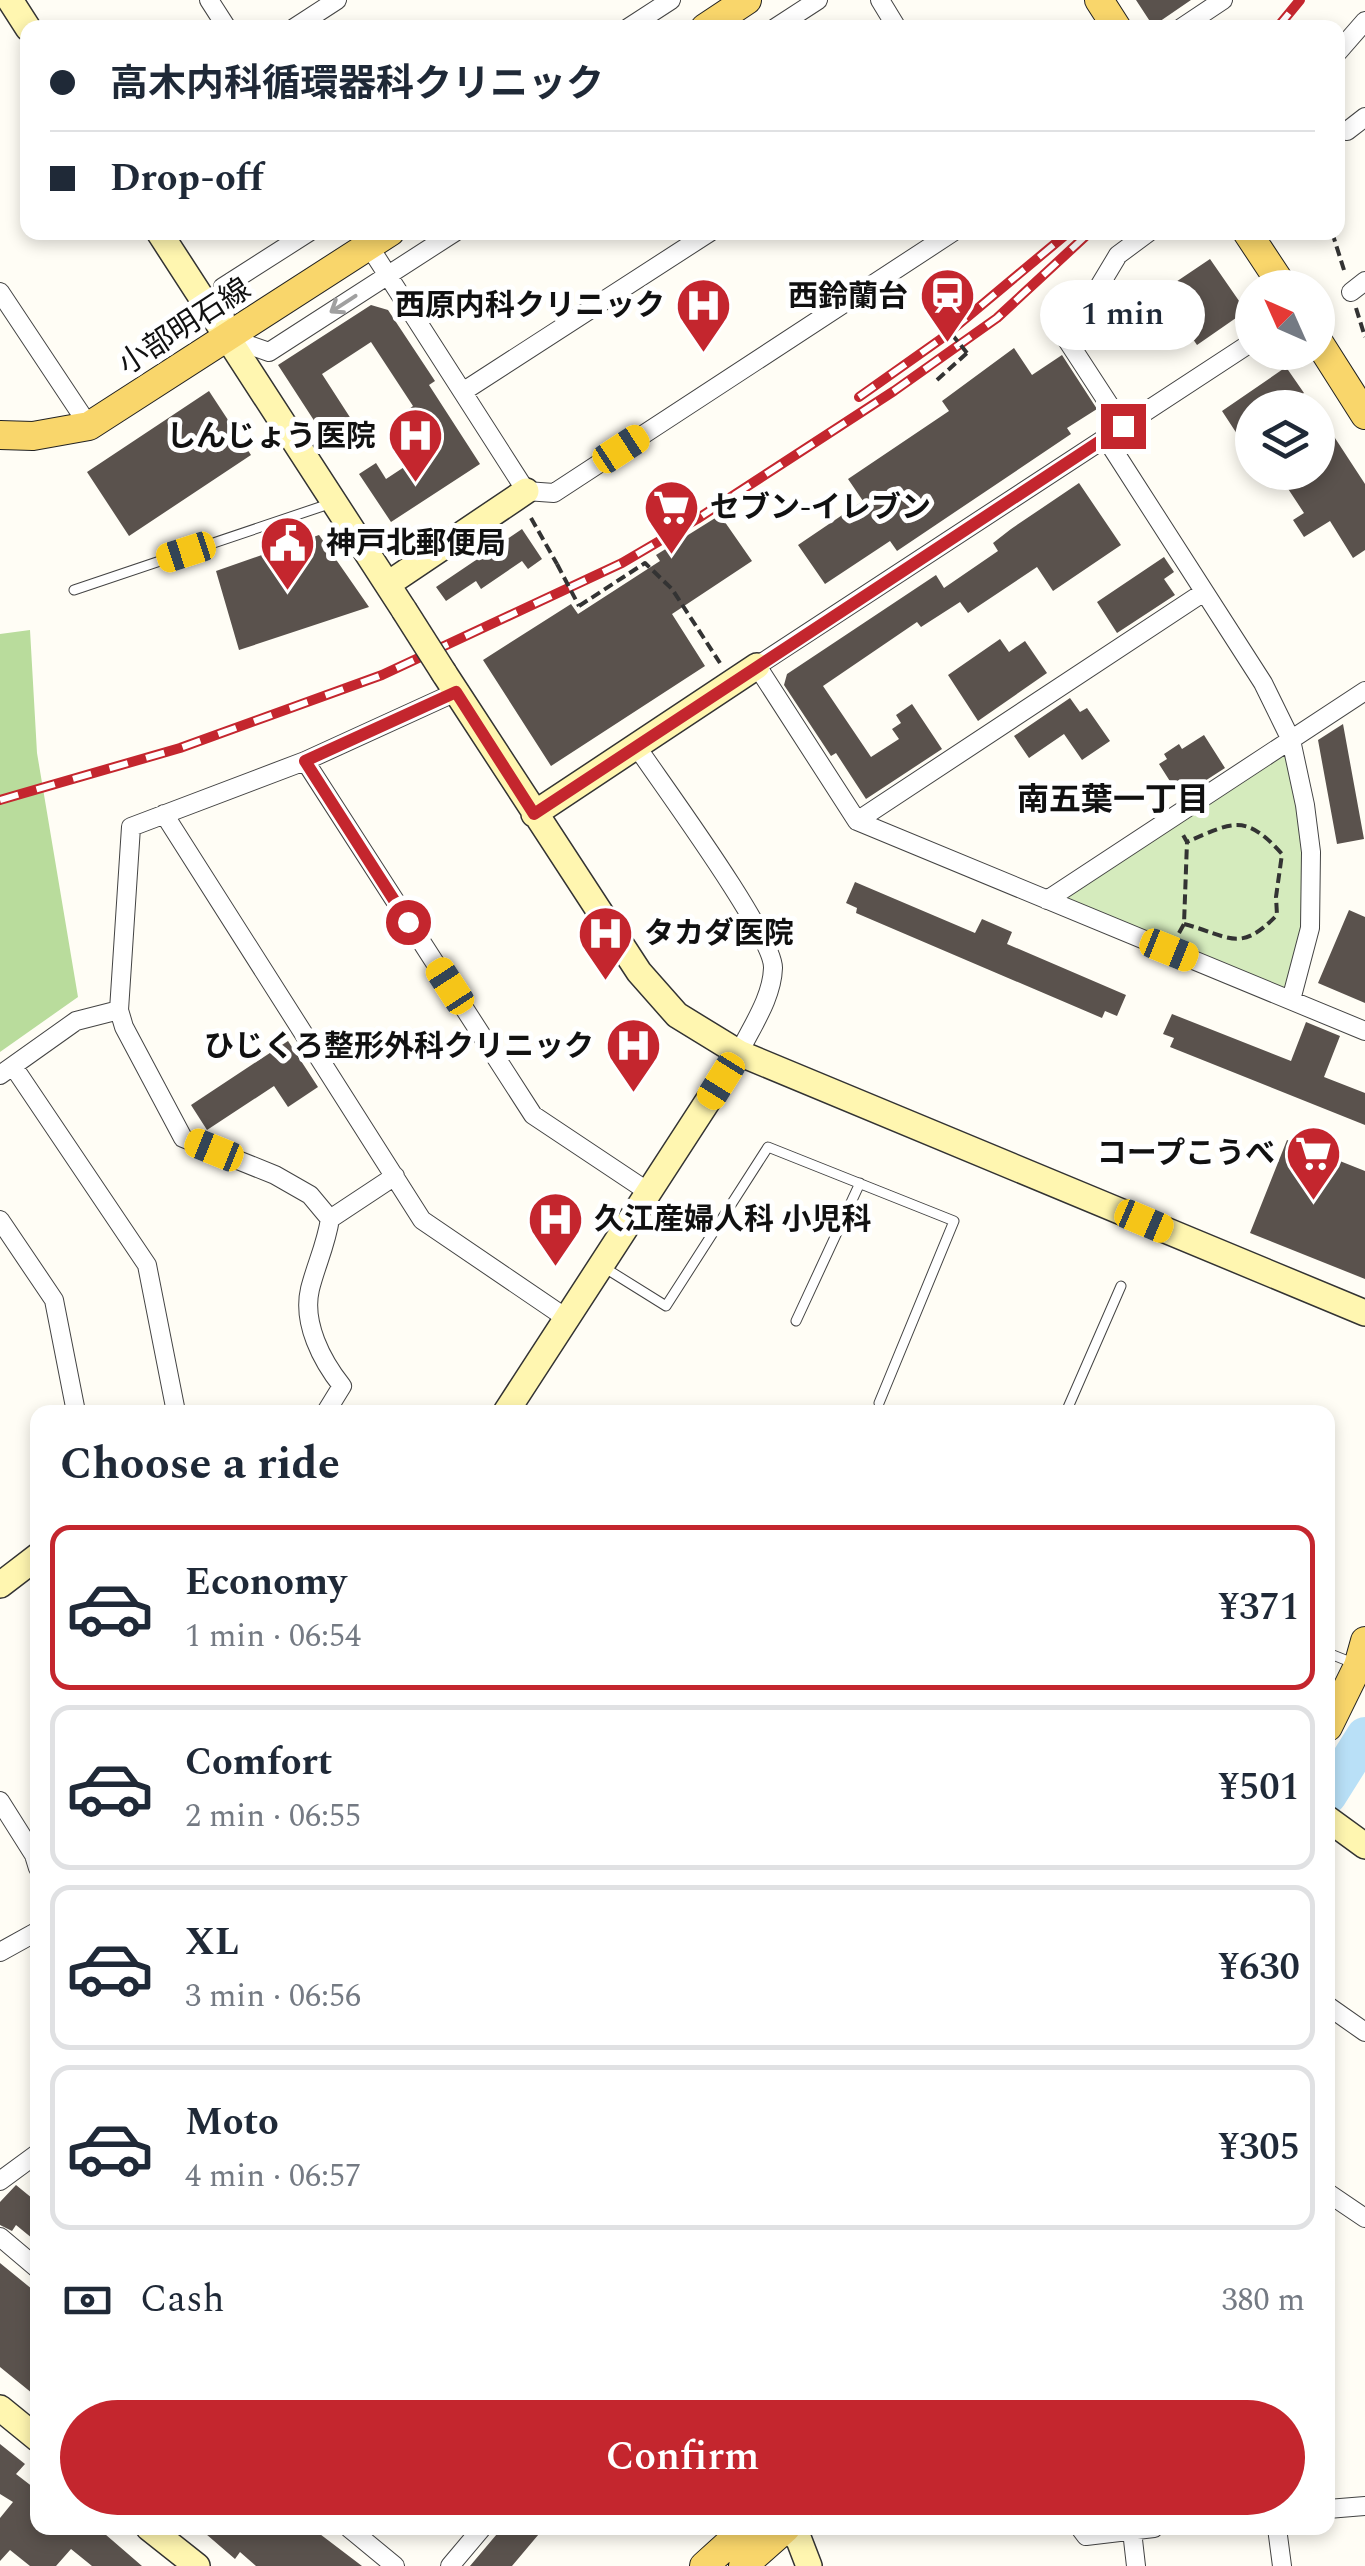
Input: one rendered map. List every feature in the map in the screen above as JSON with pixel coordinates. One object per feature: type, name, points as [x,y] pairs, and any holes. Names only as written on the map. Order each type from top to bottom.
[{"type":"main road","points":[[717,20],[748,0]]},
{"type":"main road","name":"小部明石線","points":[[0,435],[33,436],[89,426],[369,240]]},
{"type":"main road","points":[[1252,240],[1272,270]]},
{"type":"main road","points":[[1335,367],[1365,415]]},
{"type":"main road","points":[[1335,1712],[1362,1653]]},
{"type":"main road","points":[[704,2566],[738,2535]]},
{"type":"main road","points":[[744,2566],[778,2535]]},
{"type":"street","points":[[306,20],[336,0]]},
{"type":"street","points":[[640,20],[670,0]]},
{"type":"street","points":[[787,20],[818,0]]},
{"type":"street","points":[[1194,20],[1223,0]]},
{"type":"street","points":[[1345,44],[1365,21]]},
{"type":"street","points":[[1347,132],[1365,117]]},
{"type":"street","points":[[164,240],[534,814],[656,994],[677,1014],[739,1052],[1365,1312]]},
{"type":"street","points":[[226,337],[223,287],[296,240]]},
{"type":"street","points":[[374,240],[388,275],[526,491]]},
{"type":"street","points":[[226,337],[270,352],[442,240]]},
{"type":"street","points":[[464,392],[698,240]]},
{"type":"street","points":[[388,584],[526,491],[554,492],[941,240]]},
{"type":"street","points":[[1123,426],[1067,340],[1118,256],[1139,240]]},
{"type":"street","points":[[0,292],[89,426]]},
{"type":"street","points":[[534,814],[1235,353]]},
{"type":"street","points":[[1105,437],[1264,683],[1291,740],[1311,852],[1310,928],[1291,1000]]},
{"type":"street","points":[[857,821],[1204,592]]},
{"type":"street","points":[[757,666],[857,821],[1365,1030]]},
{"type":"street","points":[[330,1220],[310,1195],[276,1175],[183,1138],[124,1027],[119,1010],[131,827],[305,761],[450,683]]},
{"type":"street","points":[[1047,900],[1365,692]]},
{"type":"street","points":[[511,1405],[739,1052],[771,986],[773,955],[755,922],[637,747]]},
{"type":"street","points":[[305,761],[533,1115],[650,1193]]},
{"type":"street","points":[[164,814],[422,1220],[569,1320]]},
{"type":"street","points":[[119,1010],[76,1022],[6,1071],[147,1266],[175,1405]]},
{"type":"street","points":[[330,1405],[342,1386],[326,1366],[310,1323],[310,1292],[330,1220],[395,1176]]},
{"type":"street","points":[[0,1220],[54,1300],[75,1405]]},
{"type":"street","points":[[0,1585],[30,1562]]},
{"type":"street","points":[[0,1802],[30,1849]]},
{"type":"street","points":[[1335,1830],[1365,1846]]},
{"type":"street","points":[[0,1952],[30,1935]]},
{"type":"street","points":[[1335,2011],[1365,2032]]},
{"type":"street","points":[[0,2181],[30,2160]]},
{"type":"street","points":[[1335,2198],[1365,2218]]},
{"type":"street","points":[[0,2238],[30,2262]]},
{"type":"street","points":[[0,2408],[30,2432]]},
{"type":"street","points":[[1335,2509],[1365,2506]]},
{"type":"street","points":[[160,2535],[197,2566]]},
{"type":"street","points":[[358,2535],[396,2566]]},
{"type":"street","points":[[450,2566],[476,2535]]},
{"type":"street","points":[[794,2535],[808,2566]]},
{"type":"street","points":[[1132,2535],[1136,2566]]},
{"type":"street","points":[[1279,2535],[1282,2566]]},
{"type":"lane","points":[[74,590],[336,502]]},
{"type":"lane","points":[[603,1266],[666,1306],[768,1146],[954,1221],[879,1403]]},
{"type":"lane","points":[[796,1321],[860,1184]]},
{"type":"lane","points":[[1069,1405],[1121,1286]]},
{"type":"lane","points":[[1335,1653],[1362,1653]]},
{"type":"path","points":[[937,380],[967,353],[942,322],[976,295]]},
{"type":"path","points":[[531,518],[579,606],[645,563],[672,589],[723,667]]},
{"type":"path","points":[[1169,950],[1184,924],[1188,842],[1172,818]]},
{"type":"path","points":[[1184,924],[1228,939],[1248,939],[1258,934],[1278,914],[1276,897],[1282,854],[1261,830],[1240,824],[1188,842]]},
{"type":"green space","points":[[30,630],[37,753],[78,997],[0,1052],[0,634]]},
{"type":"green space","points":[[1291,740],[1310,928],[1291,1000],[1047,900]]},
{"type":"building","points":[[1136,0],[1191,0],[1162,20],[1149,20]]},
{"type":"building","points":[[1210,259],[1235,295],[1235,319],[1197,345],[1161,292]]},
{"type":"building","points":[[371,305],[388,310],[435,381],[429,385],[480,464],[391,522],[359,474],[376,463],[386,479],[433,448],[408,410],[413,406],[371,342],[322,374],[353,422],[326,439],[278,365]]},
{"type":"building","points":[[1014,348],[1032,375],[1062,355],[1097,409],[1067,428],[1071,434],[897,551],[890,541],[825,584],[798,545],[863,501],[848,479],[949,411],[942,401]]},
{"type":"building","points":[[1282,370],[1288,370],[1302,390],[1253,390]]},
{"type":"building","points":[[209,391],[251,455],[129,536],[87,472]]},
{"type":"building","points":[[1235,402],[1235,431],[1222,411]]},
{"type":"building","points":[[1335,438],[1365,484],[1365,550],[1353,558],[1330,521],[1304,537],[1293,520],[1304,513],[1289,490],[1335,490]]},
{"type":"building","points":[[1079,483],[1121,545],[1053,591],[1037,567],[968,613],[960,602],[921,627],[917,622],[823,686],[871,757],[899,739],[892,729],[901,723],[896,715],[912,704],[942,749],[866,799],[836,753],[831,756],[784,685],[787,674],[936,575],[944,588],[998,551],[993,543],[1011,529]]},
{"type":"building","points":[[720,515],[752,561],[672,614],[705,666],[551,766],[483,660],[571,604],[578,614],[660,561],[656,555]]},
{"type":"building","points":[[522,529],[542,559],[528,569],[522,561],[481,589],[476,581],[446,601],[436,587]]},
{"type":"building","points":[[319,535],[369,607],[239,650],[216,571]]},
{"type":"building","points":[[1164,557],[1174,572],[1164,579],[1175,595],[1117,633],[1097,602]]},
{"type":"building","points":[[1000,639],[1009,652],[1025,641],[1047,673],[978,721],[948,675]]},
{"type":"building","points":[[1070,698],[1080,712],[1087,708],[1110,741],[1082,760],[1064,734],[1029,758],[1014,736]]},
{"type":"building","points":[[1343,724],[1364,839],[1337,844],[1318,740]]},
{"type":"building","points":[[1204,735],[1225,768],[1180,797],[1159,764],[1167,759],[1164,754],[1179,744],[1182,749]]},
{"type":"building","points":[[855,882],[975,933],[982,919],[1012,932],[1007,944],[1126,995],[1117,1016],[1105,1011],[1102,1018],[856,913],[857,908],[846,903]]},
{"type":"building","points":[[1349,910],[1365,917],[1365,1003],[1318,983]]},
{"type":"building","points":[[1172,1014],[1291,1061],[1306,1022],[1340,1036],[1324,1077],[1365,1093],[1365,1125],[1170,1047],[1174,1038],[1163,1034]]},
{"type":"building","points":[[288,1041],[318,1087],[288,1107],[274,1086],[207,1130],[191,1105]]},
{"type":"building","name":"コープこうべ","points":[[1287,1140],[1365,1171],[1365,1279],[1250,1233]]},
{"type":"building","points":[[16,2185],[30,2196],[30,2236],[16,2225],[12,2231],[0,2225],[0,2202]]},
{"type":"building","points":[[0,2263],[30,2287],[30,2391],[0,2367]]},
{"type":"building","points":[[0,2444],[25,2464],[16,2474],[30,2485],[30,2535],[106,2535],[142,2566],[92,2566],[71,2549],[56,2566],[30,2566],[10,2550],[0,2561],[0,2518],[13,2502],[0,2494]]},
{"type":"building","points":[[207,2535],[321,2535],[362,2566],[256,2566],[240,2552],[235,2559]]},
{"type":"building","points":[[496,2535],[538,2535],[512,2566],[470,2566]]},
{"type":"waterway","points":[[1335,1784],[1365,1736]]},
{"type":"railway","points":[[1284,20],[1300,0]]},
{"type":"railway","points":[[859,397],[941,339],[1059,240]]},
{"type":"railway","points":[[0,800],[180,748],[382,675],[622,563],[894,391],[997,318],[1081,240]]},
{"type":"place","name":"西鈴蘭台","points":[[947,345]]},
{"type":"place","name":"西原内科クリニック","points":[[704,354]]},
{"type":"place","name":"しんじょう医院","points":[[415,485]]},
{"type":"place","name":"セブン-イレブン","points":[[671,556]]},
{"type":"place","name":"神戸北郵便局","points":[[287,592]]},
{"type":"place","name":"タカダ医院","points":[[605,982]]},
{"type":"place","name":"ひじくろ整形外科クリニック","points":[[633,1095]]},
{"type":"place","name":"コープこうべ","points":[[1314,1202]]},
{"type":"place","name":"久江産婦人科 小児科","points":[[555,1268]]},
{"type":"district","name":"南五葉一丁目","points":[[1113,799]]},
{"type":"route","points":[[408,922],[305,761],[456,692],[534,814],[1123,426]]}]
